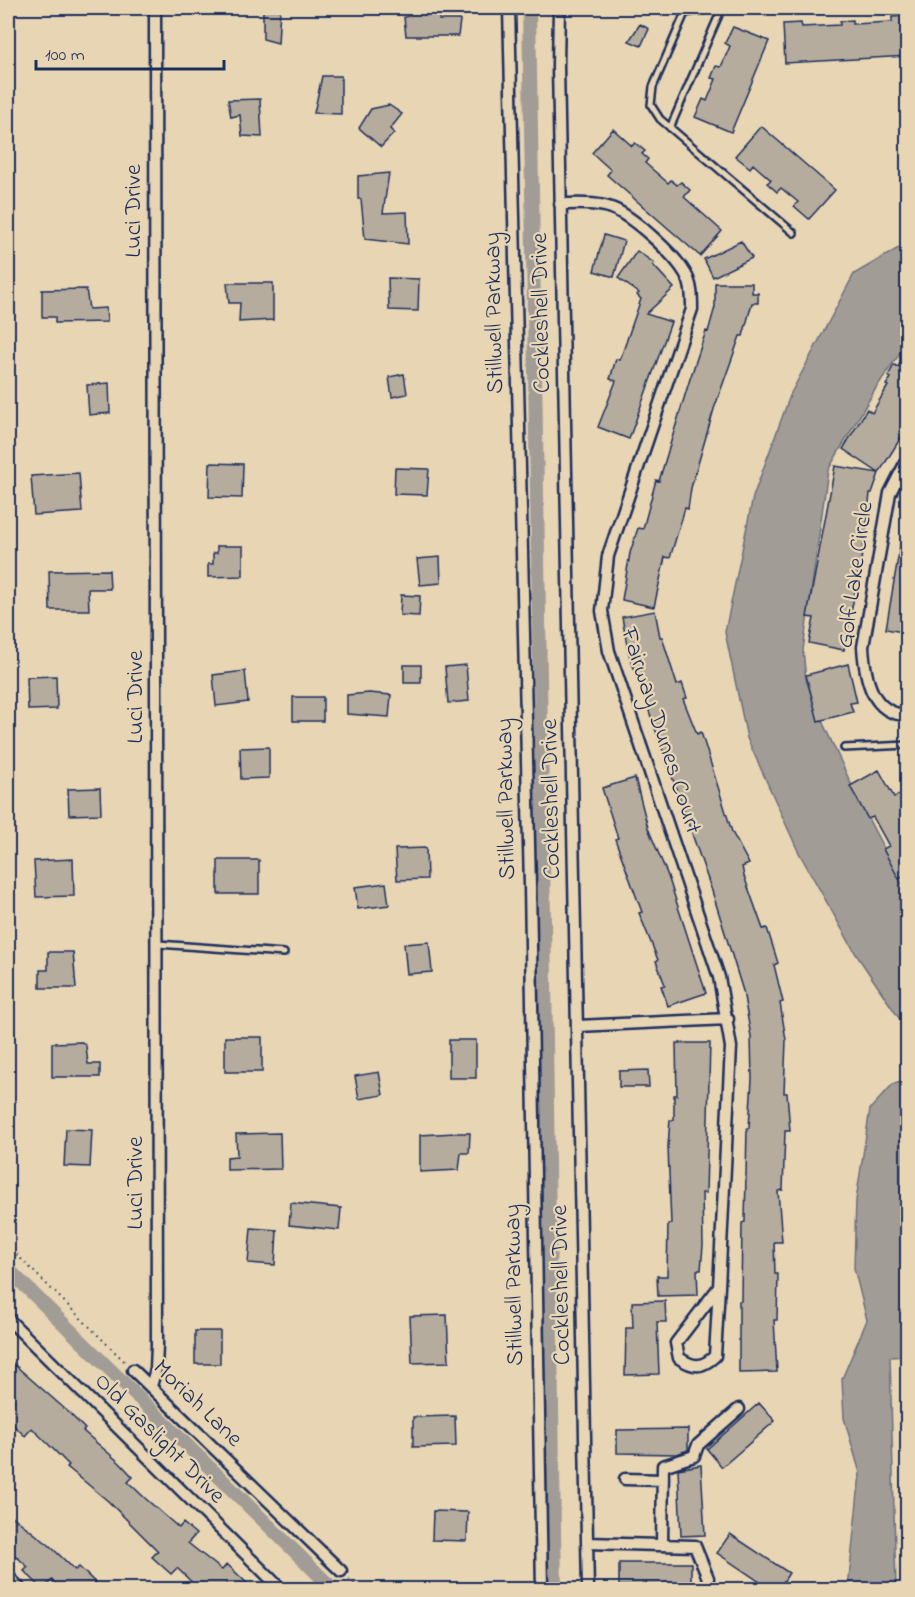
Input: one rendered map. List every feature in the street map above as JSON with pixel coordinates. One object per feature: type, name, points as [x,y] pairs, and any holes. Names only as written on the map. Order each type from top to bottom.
[{"type":"street","name":"Luci Drive","points":[[151,1386],[156,1369],[157,1345],[155,8]]},
{"type":"street","name":"Stillwell Parkway","points":[[509,8],[530,886],[542,1590]]},
{"type":"street","name":"Cockleshell Drive","points":[[559,8],[560,204],[588,1590]]},
{"type":"street","name":"Fairway Dunes Court","points":[[560,204],[588,204],[616,210],[676,260],[687,274],[692,291],[692,309],[608,556],[602,611],[609,651],[719,977],[728,1019],[730,1070],[719,1287],[715,1356],[705,1365],[691,1367],[679,1358],[676,1343],[719,1287]]},
{"type":"street","name":"Golf Lake Circle","points":[[908,458],[890,493],[863,647],[864,662],[877,703],[887,712],[908,715]]},
{"type":"street","points":[[578,1026],[728,1019]]},
{"type":"street","name":"Old Gaslight Drive","points":[[8,1319],[282,1590]]},
{"type":"street","name":"Moriah Lane","points":[[133,1370],[341,1571]]},
{"type":"street","points":[[662,1545],[663,1466],[694,1456],[698,1445],[739,1409]]},
{"type":"street","points":[[625,1479],[663,1480]]},
{"type":"street","points":[[587,1543],[695,1546],[708,1578]]},
{"type":"street","points":[[8,1576],[21,1590]]},
{"type":"lane","points":[[717,8],[685,13],[653,87],[651,105],[670,128],[794,233]]},
{"type":"lane","points":[[670,128],[722,8]]},
{"type":"lane","points":[[844,748],[908,745]]},
{"type":"lane","points":[[158,944],[284,953]]},
{"type":"path","name":"Moriah Lane","points":[[8,1246],[133,1370]]},
{"type":"path","points":[[341,1571],[360,1590]]},
{"type":"shaded area","points":[[907,243],[907,343],[876,388],[828,470],[803,650],[806,680],[816,708],[859,801],[907,893],[907,1030],[856,954],[798,851],[747,738],[725,632],[753,497],[791,393],[854,274]]},
{"type":"shaded area","points":[[907,1081],[907,1356],[890,1357],[896,1589],[848,1589],[860,1473],[844,1418],[842,1379],[867,1320],[854,1268],[856,1200],[870,1109],[893,1084]]},
{"type":"building","points":[[263,8],[280,8],[278,43],[263,39]]},
{"type":"building","points":[[408,8],[441,8],[439,20],[460,20],[458,36],[406,36],[404,17],[409,16]]},
{"type":"building","points":[[908,16],[908,56],[785,63],[783,24],[801,23],[802,27],[840,25],[840,21],[853,20],[853,24],[892,22],[892,17]]},
{"type":"building","points":[[640,24],[649,29],[641,46],[629,41]]},
{"type":"building","points":[[733,27],[769,41],[731,132],[695,117],[703,99],[707,101],[716,79],[711,78],[716,66],[721,67],[730,46],[725,43]]},
{"type":"building","points":[[322,76],[341,76],[341,114],[314,113]]},
{"type":"building","points":[[260,99],[262,137],[242,136],[240,115],[231,117],[228,100]]},
{"type":"building","points":[[389,105],[402,114],[390,129],[394,133],[381,147],[359,128],[371,109]]},
{"type":"building","points":[[761,126],[835,190],[809,219],[794,206],[798,202],[781,188],[777,192],[767,183],[771,180],[753,164],[750,168],[735,156]]},
{"type":"building","points":[[613,129],[632,146],[635,143],[645,151],[642,154],[648,159],[645,163],[668,183],[671,180],[677,185],[681,182],[690,190],[684,197],[722,231],[700,256],[607,175],[611,170],[592,153]]},
{"type":"building","points":[[389,173],[383,213],[407,212],[408,244],[365,239],[361,199],[358,199],[358,176]]},
{"type":"building","points":[[604,235],[624,241],[614,277],[594,271]]},
{"type":"building","points":[[741,241],[752,258],[713,277],[704,259]]},
{"type":"building","points":[[637,251],[654,263],[653,265],[674,288],[646,314],[671,322],[629,439],[598,427],[616,381],[610,379],[616,359],[620,360],[641,299],[637,295],[639,293],[618,278]]},
{"type":"building","points":[[388,278],[419,279],[418,311],[389,310]]},
{"type":"building","points":[[227,283],[273,283],[273,320],[239,322],[240,303],[229,303]]},
{"type":"building","points":[[715,283],[752,283],[752,293],[758,293],[758,303],[752,303],[743,336],[740,336],[714,409],[691,488],[688,509],[685,508],[670,558],[665,557],[654,607],[622,600],[630,553],[638,528],[643,529],[656,480],[659,481],[689,382],[706,331],[708,332],[715,307]]},
{"type":"building","points":[[86,289],[89,309],[106,308],[107,322],[55,323],[55,317],[42,317],[42,290]]},
{"type":"building","points":[[908,350],[908,426],[879,473],[843,449],[867,409],[872,413],[888,386],[886,385],[891,378],[888,376],[894,365],[898,367]]},
{"type":"building","points":[[404,374],[407,394],[392,397],[389,377]]},
{"type":"building","points":[[109,383],[110,413],[89,415],[87,385]]},
{"type":"building","points":[[210,463],[243,464],[242,498],[209,497]]},
{"type":"building","points":[[835,466],[879,473],[872,493],[870,493],[866,533],[844,650],[809,643],[814,618],[807,617]]},
{"type":"building","points":[[395,468],[429,469],[427,495],[394,494]]},
{"type":"building","points":[[79,473],[82,512],[34,515],[31,476]]},
{"type":"building","points":[[902,534],[908,534],[908,633],[886,629]]},
{"type":"building","points":[[217,546],[243,546],[243,576],[208,577],[208,564],[213,564],[213,553],[217,553]]},
{"type":"building","points":[[440,557],[441,583],[420,585],[417,559]]},
{"type":"building","points":[[109,570],[110,589],[88,589],[89,610],[50,610],[49,571]]},
{"type":"building","points":[[401,595],[420,596],[419,616],[400,615]]},
{"type":"building","points":[[655,611],[660,637],[662,637],[677,685],[682,683],[687,698],[683,699],[697,734],[701,732],[732,832],[749,864],[742,867],[744,876],[763,929],[767,928],[778,963],[774,965],[783,1002],[780,1003],[786,1040],[784,1093],[787,1093],[790,1131],[785,1131],[783,1190],[778,1191],[782,1242],[774,1242],[775,1274],[778,1274],[777,1320],[774,1320],[777,1372],[739,1373],[739,1301],[741,1301],[742,1223],[745,1222],[747,1128],[749,1128],[752,1079],[751,1036],[743,991],[712,891],[628,651],[622,617]]},
{"type":"building","points":[[848,664],[857,702],[850,703],[853,712],[818,721],[806,675]]},
{"type":"building","points":[[404,665],[421,665],[421,683],[404,683]]},
{"type":"building","points":[[466,665],[469,701],[448,703],[445,667]]},
{"type":"building","points":[[245,671],[248,702],[216,706],[213,675]]},
{"type":"building","points":[[56,676],[57,709],[28,710],[27,677]]},
{"type":"building","points":[[369,693],[391,695],[389,717],[347,714],[347,695]]},
{"type":"building","points":[[293,697],[323,697],[323,721],[293,721]]},
{"type":"building","points":[[269,747],[269,778],[241,779],[240,748]]},
{"type":"building","points":[[879,770],[894,797],[900,794],[908,808],[908,874],[899,879],[883,849],[889,846],[873,817],[868,819],[850,786]]},
{"type":"building","points":[[635,778],[648,828],[668,876],[706,993],[668,1006],[661,986],[665,985],[656,961],[658,960],[639,913],[642,912],[615,839],[618,838],[602,788]]},
{"type":"building","points":[[100,788],[101,814],[69,815],[68,789]]},
{"type":"building","points":[[426,848],[427,879],[397,880],[395,849]]},
{"type":"building","points":[[73,859],[74,896],[36,897],[34,861]]},
{"type":"building","points":[[218,860],[259,860],[259,894],[218,894]]},
{"type":"building","points":[[386,883],[389,905],[358,909],[355,887]]},
{"type":"building","points":[[429,942],[432,972],[407,974],[404,944]]},
{"type":"building","points":[[48,952],[73,952],[76,988],[40,988],[40,970],[48,970]]},
{"type":"building","points":[[225,1037],[262,1037],[262,1072],[225,1072]]},
{"type":"building","points":[[449,1040],[476,1040],[476,1078],[449,1078]]},
{"type":"building","points":[[82,1042],[86,1046],[88,1064],[100,1064],[100,1077],[52,1077],[52,1043]]},
{"type":"building","points":[[676,1043],[710,1043],[706,1193],[702,1193],[703,1245],[701,1270],[697,1270],[698,1295],[658,1296],[657,1276],[667,1276],[668,1224],[671,1224],[668,1147],[670,1120],[674,1120],[674,1095],[677,1095]]},
{"type":"building","points":[[648,1070],[649,1087],[619,1087],[619,1071]]},
{"type":"building","points":[[379,1072],[383,1095],[359,1099],[355,1076]]},
{"type":"building","points":[[66,1129],[92,1130],[90,1167],[64,1166]]},
{"type":"building","points":[[280,1133],[281,1169],[227,1170],[227,1157],[237,1156],[236,1134]]},
{"type":"building","points":[[470,1133],[469,1153],[461,1153],[459,1170],[420,1172],[420,1135]]},
{"type":"building","points":[[291,1203],[341,1208],[339,1230],[289,1225]]},
{"type":"building","points":[[251,1228],[277,1230],[275,1265],[248,1263]]},
{"type":"building","points":[[665,1301],[666,1322],[657,1322],[659,1374],[625,1375],[626,1328],[633,1328],[632,1302]]},
{"type":"building","points":[[447,1315],[449,1362],[412,1363],[410,1316]]},
{"type":"building","points":[[195,1331],[220,1331],[220,1364],[195,1364]]},
{"type":"building","points":[[8,1359],[66,1410],[85,1429],[83,1431],[120,1463],[133,1477],[128,1482],[146,1499],[179,1528],[183,1523],[196,1534],[188,1543],[222,1570],[227,1564],[254,1590],[232,1590],[226,1584],[221,1590],[200,1590],[177,1568],[171,1574],[152,1557],[158,1551],[108,1501],[67,1467],[69,1465],[32,1428],[25,1436],[8,1420],[8,1408],[14,1401],[8,1395]]},
{"type":"building","points":[[759,1403],[775,1421],[722,1467],[707,1449]]},
{"type":"building","points":[[455,1416],[456,1446],[413,1447],[413,1417]]},
{"type":"building","points":[[688,1429],[688,1450],[677,1454],[617,1453],[617,1430]]},
{"type":"building","points":[[701,1465],[705,1535],[681,1536],[678,1469]]},
{"type":"building","points":[[433,1511],[468,1512],[467,1541],[432,1540]]},
{"type":"building","points":[[8,1513],[49,1545],[75,1570],[79,1567],[103,1590],[61,1590],[52,1580],[43,1589],[24,1571],[28,1567],[8,1549]]},
{"type":"building","points":[[730,1534],[789,1573],[778,1590],[772,1590],[717,1553]]},
{"type":"building","points":[[619,1563],[691,1563],[691,1586],[619,1586]]},
{"type":"waterway","points":[[529,8],[555,1590]]},
{"type":"waterway","points":[[8,1269],[334,1590]]}]
